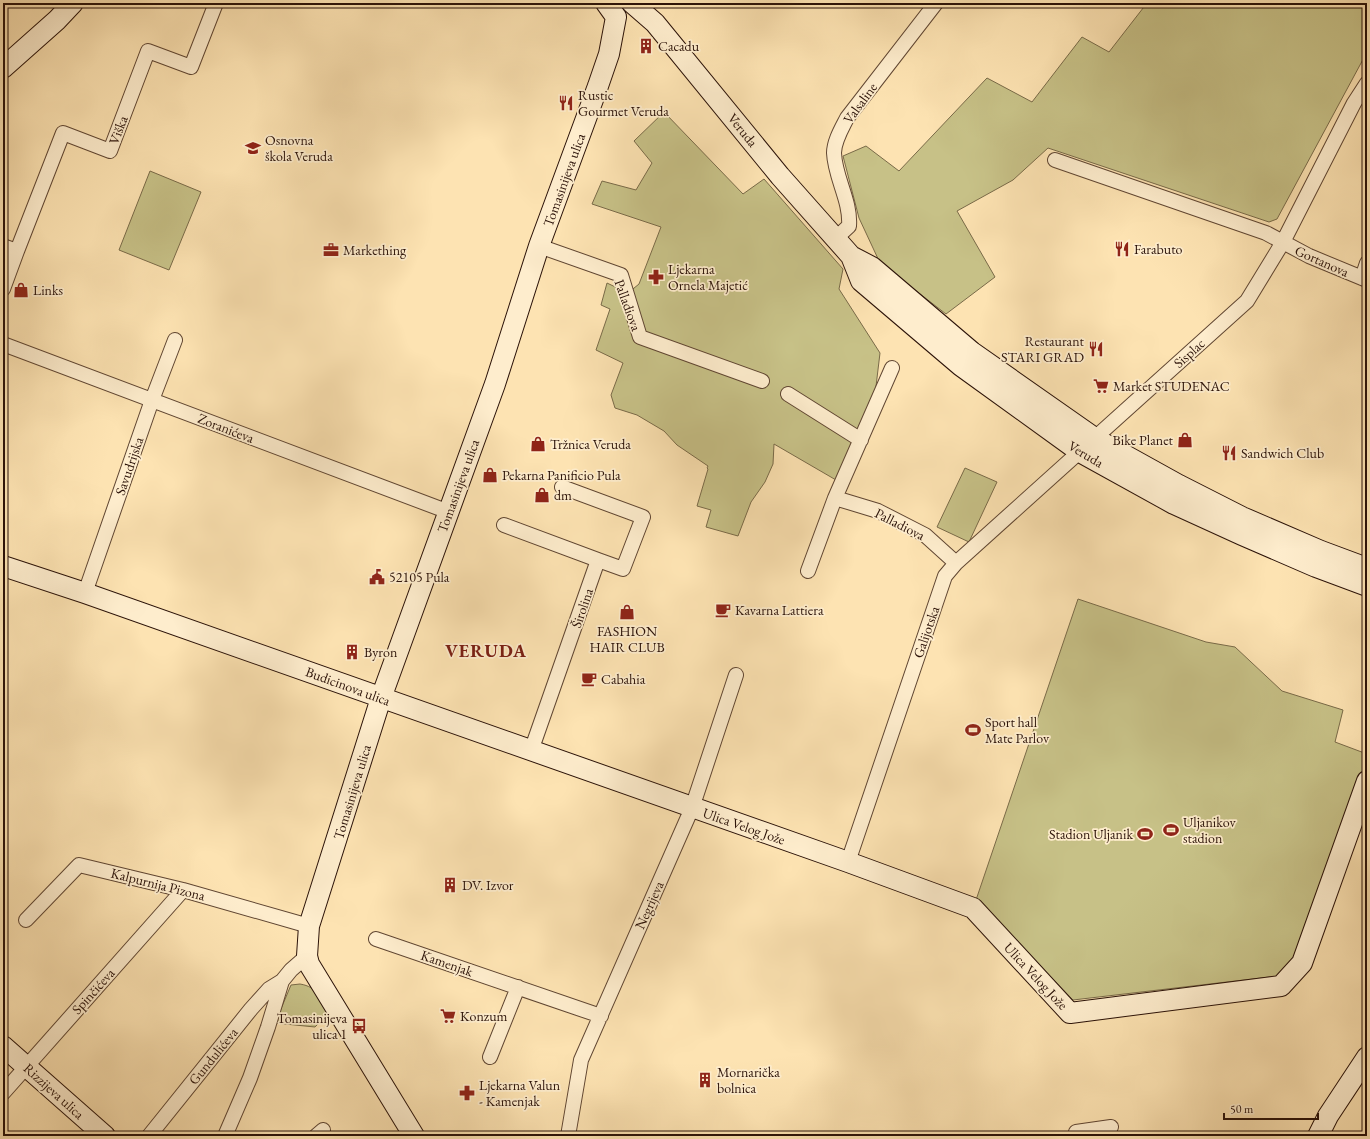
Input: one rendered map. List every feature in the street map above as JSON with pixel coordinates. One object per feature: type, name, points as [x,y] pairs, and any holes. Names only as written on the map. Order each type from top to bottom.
[{"type":"main road","points":[[3,68],[57,20],[73,3]]},
{"type":"main road","name":"Veruda","points":[[611,10],[633,4],[655,23],[780,176],[851,256],[862,281],[961,366],[1080,452],[1174,504],[1242,536],[1316,567],[1367,586]]},
{"type":"main road","name":"Tomasinijeva ulica","points":[[414,1136],[313,972],[307,956],[309,926],[381,698],[495,384],[540,246],[598,86],[608,54],[611,10]]},
{"type":"main road","name":"Veruda","points":[[851,256],[872,267],[972,352],[1096,439],[1179,485],[1242,517],[1321,551],[1367,568]]},
{"type":"main road","name":"Budicinova ulica","points":[[3,566],[85,593],[692,808]]},
{"type":"main road","name":"Ulica Velog Jože","points":[[692,808],[848,862],[973,908],[1070,1013],[1281,986],[1302,963],[1367,781]]},
{"type":"main road","name":"Rizzijeva ulica","points":[[3,1046],[105,1136]]},
{"type":"main road","points":[[1318,1136],[1328,1116],[1367,1057]]},
{"type":"street","name":"Viška","points":[[17,251],[63,133],[110,151],[148,51],[191,67],[216,3]]},
{"type":"street","name":"Valsaline","points":[[836,238],[849,226],[850,216],[838,173],[834,152],[839,135],[847,118],[936,3]]},
{"type":"street","name":"Sisplac","points":[[1080,452],[1247,301],[1283,242],[1354,103],[1367,83]]},
{"type":"street","points":[[1055,160],[1266,233],[1283,242]]},
{"type":"street","name":"Gortanova","points":[[1283,242],[1309,256],[1365,279],[1367,263]]},
{"type":"street","points":[[3,246],[17,251],[3,289]]},
{"type":"street","name":"Palladiova","points":[[540,246],[620,275],[640,337],[762,381]]},
{"type":"street","name":"Savudrijska","points":[[85,593],[152,400],[175,340]]},
{"type":"street","name":"Zoranićeva","points":[[3,344],[449,512]]},
{"type":"street","points":[[808,571],[835,498],[892,368]]},
{"type":"street","points":[[788,394],[861,440]]},
{"type":"street","name":"Galijotska","points":[[848,862],[945,576],[956,563],[1080,452]]},
{"type":"street","points":[[504,525],[623,570],[643,517],[562,487]]},
{"type":"street","name":"Palladiova","points":[[835,498],[878,510],[925,535],[956,563]]},
{"type":"street","name":"Širolina","points":[[531,751],[598,560]]},
{"type":"street","name":"Negrijeva","points":[[568,1136],[581,1060],[692,808],[736,675]]},
{"type":"street","name":"Kalpurnija Pizona","points":[[26,920],[79,865],[183,890],[309,926]]},
{"type":"street","name":"Spinčićeva","points":[[3,1093],[183,890]]},
{"type":"street","name":"Kamenjak","points":[[376,939],[601,1016]]},
{"type":"street","points":[[225,1136],[250,1078],[282,981],[291,970],[307,956]]},
{"type":"street","name":"Gundulićeva","points":[[149,1136],[251,1009],[269,989],[282,981]]},
{"type":"street","points":[[490,1058],[518,987]]},
{"type":"street","points":[[1076,1136],[1076,1132],[1111,1127]]},
{"type":"shaded area","points":[[1147,3],[1367,3],[1367,52],[1277,219],[1269,222],[1048,148],[1013,180],[957,211],[995,277],[946,314],[880,263],[859,218],[843,156],[866,146],[899,171],[987,78],[1032,102],[1082,37],[1109,52]]},
{"type":"shaded area","points":[[664,112],[743,194],[764,179],[843,269],[839,289],[880,353],[874,403],[836,480],[774,444],[773,464],[765,482],[751,502],[738,536],[706,527],[711,510],[697,506],[708,466],[677,445],[664,431],[637,415],[615,408],[611,395],[623,363],[596,350],[610,309],[601,305],[607,283],[628,293],[639,284],[661,227],[592,204],[602,181],[636,190],[652,163],[634,141]]},
{"type":"shaded area","points":[[150,171],[201,192],[169,270],[119,250]]},
{"type":"shaded area","points":[[965,468],[997,482],[969,542],[937,527]]},
{"type":"shaded area","name":"Uljanikov stadion","points":[[1078,599],[1206,642],[1235,647],[1282,691],[1343,710],[1335,742],[1367,754],[1367,760],[1294,963],[1278,976],[1073,1000],[976,900]]},
{"type":"shaded area","points":[[291,985],[306,985],[315,990],[330,1012],[315,1027],[275,1023]]},
{"type":"place","name":"Cacadu","points":[[646,46]]},
{"type":"place","name":"Rustic Gourmet Veruda","points":[[566,103]]},
{"type":"place","name":"Osnovna škola Veruda","points":[[253,148]]},
{"type":"place","name":"Farabuto","points":[[1122,249]]},
{"type":"place","name":"Markething","points":[[331,250]]},
{"type":"place","name":"Ljekarna Ornela Majetić","points":[[656,277]]},
{"type":"place","name":"Links","points":[[21,290]]},
{"type":"place","name":"Restaurant STARI GRAD","points":[[1096,349]]},
{"type":"place","name":"Market STUDENAC","points":[[1101,386]]},
{"type":"place","name":"Bike Planet","points":[[1185,440]]},
{"type":"place","name":"Tržnica Veruda","points":[[538,444]]},
{"type":"place","name":"Sandwich Club","points":[[1229,453]]},
{"type":"place","name":"Pekarna Panificio Pula","points":[[490,475]]},
{"type":"place","name":"dm","points":[[542,495]]},
{"type":"place","name":"52105 Pula","points":[[377,577]]},
{"type":"place","name":"Kavarna Lattiera","points":[[723,610]]},
{"type":"place","name":"FASHION HAIR CLUB","points":[[627,612]]},
{"type":"place","name":"Byron","points":[[352,652]]},
{"type":"place","name":"Cabahia","points":[[589,679]]},
{"type":"place","name":"Sport hall Mate Parlov","points":[[973,730]]},
{"type":"place","name":"Uljanikov stadion","points":[[1171,830]]},
{"type":"place","name":"Stadion Uljanik","points":[[1145,834]]},
{"type":"place","name":"DV. Izvor","points":[[450,885]]},
{"type":"place","name":"Konzum","points":[[448,1016]]},
{"type":"place","name":"Tomasinijeva ulica 1","points":[[359,1026]]},
{"type":"place","name":"Mornarička bolnica","points":[[705,1080]]},
{"type":"place","name":"Ljekarna Valun - Kamenjak","points":[[467,1093]]},
{"type":"district","name":"VERUDA","points":[[486,650]]}]
